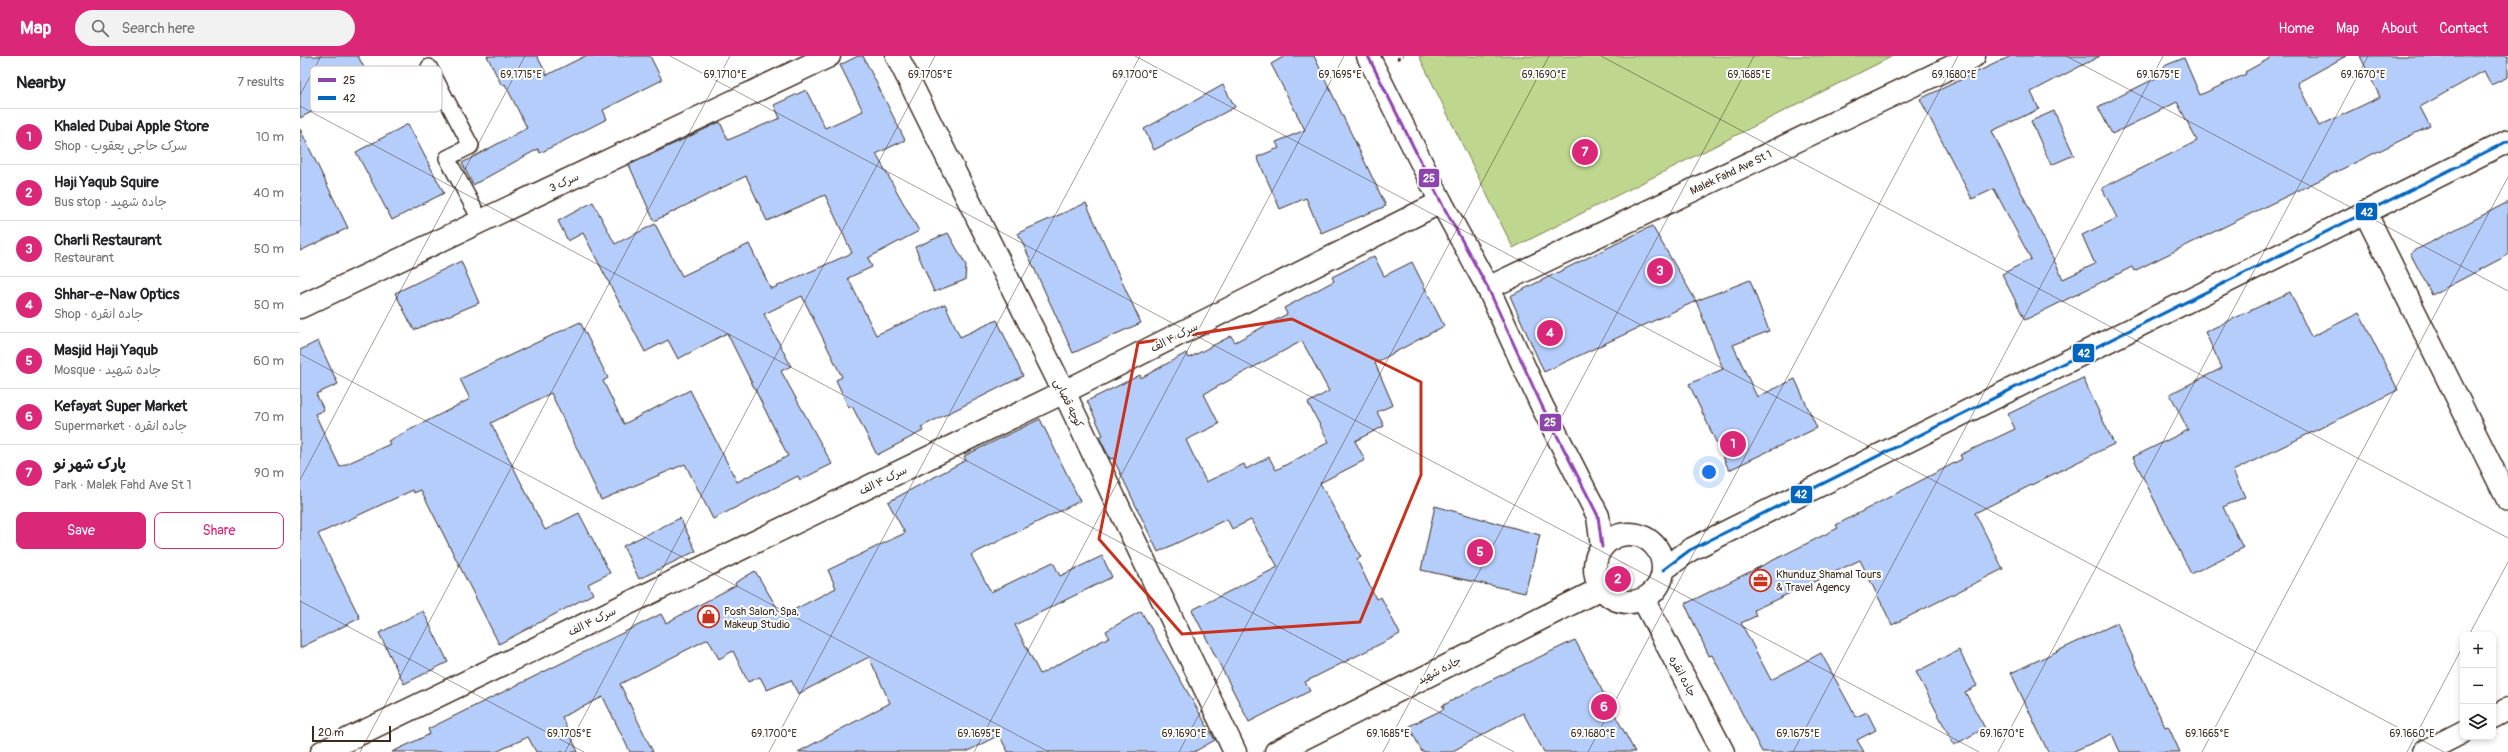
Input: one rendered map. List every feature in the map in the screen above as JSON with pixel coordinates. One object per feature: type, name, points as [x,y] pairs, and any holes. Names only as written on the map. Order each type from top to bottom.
[{"type":"street","name":"سرک 3","points":[[300,307],[829,56]]},
{"type":"street","name":"کوچه قصابی","points":[[897,56],[1064,392],[1235,752]]},
{"type":"street","points":[[1368,56],[1441,202],[1488,288],[1542,406],[1598,516],[1602,547],[1595,567],[1596,579],[1610,596],[1620,601],[1632,602],[1643,599],[1657,588],[1663,570],[1658,549],[1641,536],[1620,535],[1602,547]]},
{"type":"street","name":"Malek Fahd Ave St 1","points":[[1488,288],[1974,56]]},
{"type":"street","points":[[1663,570],[1690,550],[2508,141]]},
{"type":"street","name":"سرک ۴ الف","points":[[322,752],[1064,392],[1441,202]]},
{"type":"street","points":[[2366,212],[2508,500]]},
{"type":"street","name":"جاده شهید","points":[[1276,752],[1602,588]]},
{"type":"street","name":"جاده انقره","points":[[1643,599],[1723,752]]},
{"type":"street","points":[[2496,715],[2508,709]]},
{"type":"street","points":[[2424,752],[2460,734]]},
{"type":"lane","points":[[442,91],[471,146],[447,158],[481,221]]},
{"type":"highlighted area","points":[[1292,319],[1421,382],[1421,475],[1360,622],[1182,634],[1099,539],[1138,343]]},
{"type":"green space","points":[[1419,56],[1893,56],[1513,248]]},
{"type":"building","points":[[300,56],[358,56],[363,66],[310,66],[310,112],[312,112],[300,118]]},
{"type":"building","points":[[487,56],[537,56],[547,75],[585,56],[650,56],[662,80],[603,110],[607,119],[540,153],[538,149],[473,185],[462,163],[527,128],[505,84],[502,86]]},
{"type":"building","points":[[858,56],[863,56],[905,140],[876,154],[919,231],[868,258],[872,267],[848,278],[876,335],[945,304],[960,337],[997,320],[1023,376],[921,427],[923,431],[877,455],[852,406],[849,408],[836,380],[842,377],[802,296],[764,314],[791,366],[781,371],[832,464],[800,480],[798,476],[713,519],[685,464],[601,500],[551,393],[491,423],[545,530],[579,513],[610,573],[588,584],[593,594],[499,644],[421,490],[414,493],[413,490],[318,534],[360,618],[300,648],[300,350],[318,341],[338,384],[316,394],[324,410],[315,414],[340,467],[390,444],[388,441],[470,399],[460,379],[580,322],[608,378],[603,381],[624,424],[690,390],[737,482],[788,456],[727,333],[678,359],[668,340],[645,352],[583,233],[568,241],[558,221],[593,202],[615,244],[655,224],[682,276],[749,244],[771,289],[852,253],[825,195],[767,221],[746,176],[654,221],[629,165],[720,122],[728,140],[780,118],[774,105],[806,90],[825,128],[863,111],[840,65]]},
{"type":"building","points":[[1285,56],[1314,56],[1386,206],[1321,233],[1306,198],[1280,209],[1257,157],[1279,148],[1276,142],[1305,130],[1271,64]]},
{"type":"building","points":[[2011,56],[2100,56],[2031,92],[2039,109],[1992,131],[2063,279],[2095,264],[2082,235],[2117,218],[2102,188],[2197,141],[2177,102],[2112,134],[2098,107],[2166,73],[2164,66],[2184,58],[2200,95],[2246,74],[2245,72],[2274,56],[2346,56],[2297,83],[2319,126],[2380,97],[2360,56],[2508,56],[2508,77],[2491,85],[2484,71],[2420,107],[2430,126],[2134,271],[2132,267],[2025,320],[2002,274],[2031,259],[1994,189],[1972,199],[1920,99]]},
{"type":"building","points":[[1223,85],[1235,107],[1154,150],[1144,129]]},
{"type":"building","points":[[2054,111],[2074,155],[2051,165],[2031,121]]},
{"type":"building","points":[[408,124],[444,193],[392,220],[356,152]]},
{"type":"building","points":[[300,129],[348,228],[300,251]]},
{"type":"building","points":[[2508,202],[2508,255],[2432,295],[2410,253]]},
{"type":"building","points":[[1086,203],[1141,323],[1073,353],[1018,233]]},
{"type":"building","points":[[1652,226],[1696,301],[1544,372],[1510,296]]},
{"type":"building","points":[[948,233],[966,265],[965,280],[934,292],[915,247]]},
{"type":"building","points":[[1374,256],[1384,276],[1412,262],[1444,326],[1375,363],[1393,405],[1377,412],[1384,426],[1355,441],[1365,460],[1320,483],[1361,557],[1357,560],[1376,599],[1381,597],[1400,634],[1305,682],[1310,691],[1249,722],[1192,610],[1278,567],[1251,520],[1232,529],[1227,519],[1158,552],[1113,458],[1110,459],[1099,437],[1103,435],[1087,401],[1140,375],[1141,378],[1186,353],[1189,358],[1231,336],[1235,342],[1287,314],[1284,308],[1334,281],[1332,277]],"holes":[[[1302,341],[1329,391],[1308,403],[1329,442],[1276,470],[1269,457],[1246,469],[1244,464],[1206,482],[1186,440],[1219,424],[1204,394]]]},
{"type":"building","points":[[461,261],[479,303],[414,330],[395,293]]},
{"type":"building","points":[[1750,280],[1769,331],[1733,345],[1757,397],[1795,379],[1817,428],[1729,470],[1689,384],[1723,369],[1696,301]]},
{"type":"building","points":[[2290,292],[2311,337],[2359,313],[2398,390],[2233,471],[2245,497],[2223,507],[2243,548],[2191,574],[2133,457],[2188,430],[2170,394],[2222,368],[2205,332]]},
{"type":"building","points":[[2083,378],[2114,444],[1975,513],[2003,569],[1892,625],[1860,560],[1754,610],[1756,616],[1741,623],[1771,680],[1821,653],[1856,717],[1867,712],[1876,730],[1857,740],[1864,752],[1762,752],[1712,655],[1709,656],[1685,604],[1838,528],[1836,525],[1962,459],[1960,455],[2015,429],[2008,414]]},
{"type":"building","points":[[1040,419],[1080,501],[971,555],[991,592],[1053,562],[1060,576],[1102,556],[1112,577],[1015,625],[1040,674],[1109,637],[1106,631],[1141,611],[1215,740],[1194,752],[1008,752],[999,735],[966,752],[798,752],[890,703],[869,657],[798,694],[791,680],[767,690],[760,677],[748,682],[733,651],[719,659],[708,639],[620,684],[653,752],[630,752],[603,697],[562,717],[578,752],[536,752],[528,737],[496,752],[392,752],[430,734],[428,729],[661,614],[666,623],[736,585],[735,583],[755,571],[782,616],[836,588],[828,570],[905,533],[888,502],[966,460],[964,456]]},
{"type":"building","points":[[1435,506],[1540,535],[1525,593],[1421,570]]},
{"type":"building","points":[[680,518],[696,551],[639,579],[623,546]]},
{"type":"building","points":[[423,611],[448,662],[404,684],[379,633]]},
{"type":"building","points":[[2117,623],[2165,727],[2168,726],[2180,752],[2120,752],[2112,734],[2072,752],[2048,752],[2011,673]]},
{"type":"building","points":[[1575,640],[1635,752],[1544,752],[1523,713],[1451,752],[1422,752],[1409,726],[1444,709],[1442,706],[1487,682]]},
{"type":"building","points":[[1959,650],[1977,686],[1965,692],[1985,728],[1954,745],[1916,672]]},
{"type":"transit line","name":"25","points":[[1368,56],[1441,202],[1488,288],[1542,406],[1598,516],[1602,547]]},
{"type":"transit line","name":"42","points":[[1663,570],[1690,550],[2508,141]]},
{"type":"place","name":"پارک شهر نو","points":[[1585,152]]},
{"type":"place","name":"Charli Restaurant","points":[[1660,271]]},
{"type":"place","name":"Shhar-e-Naw Optics","points":[[1550,333]]},
{"type":"place","name":"Khaled Dubai Apple Store","points":[[1733,444]]},
{"type":"place","name":"Masjid Haji Yaqub","points":[[1480,552]]},
{"type":"place","name":"Haji Yaqub Squire","points":[[1618,579]]},
{"type":"place","name":"Khunduz Shamal Tours & Travel Agency","points":[[1761,580]]},
{"type":"place","name":"Posh Salon, Spa, Makeup Studio","points":[[708,617]]},
{"type":"place","name":"Kefayat Super Market","points":[[1604,707]]}]
